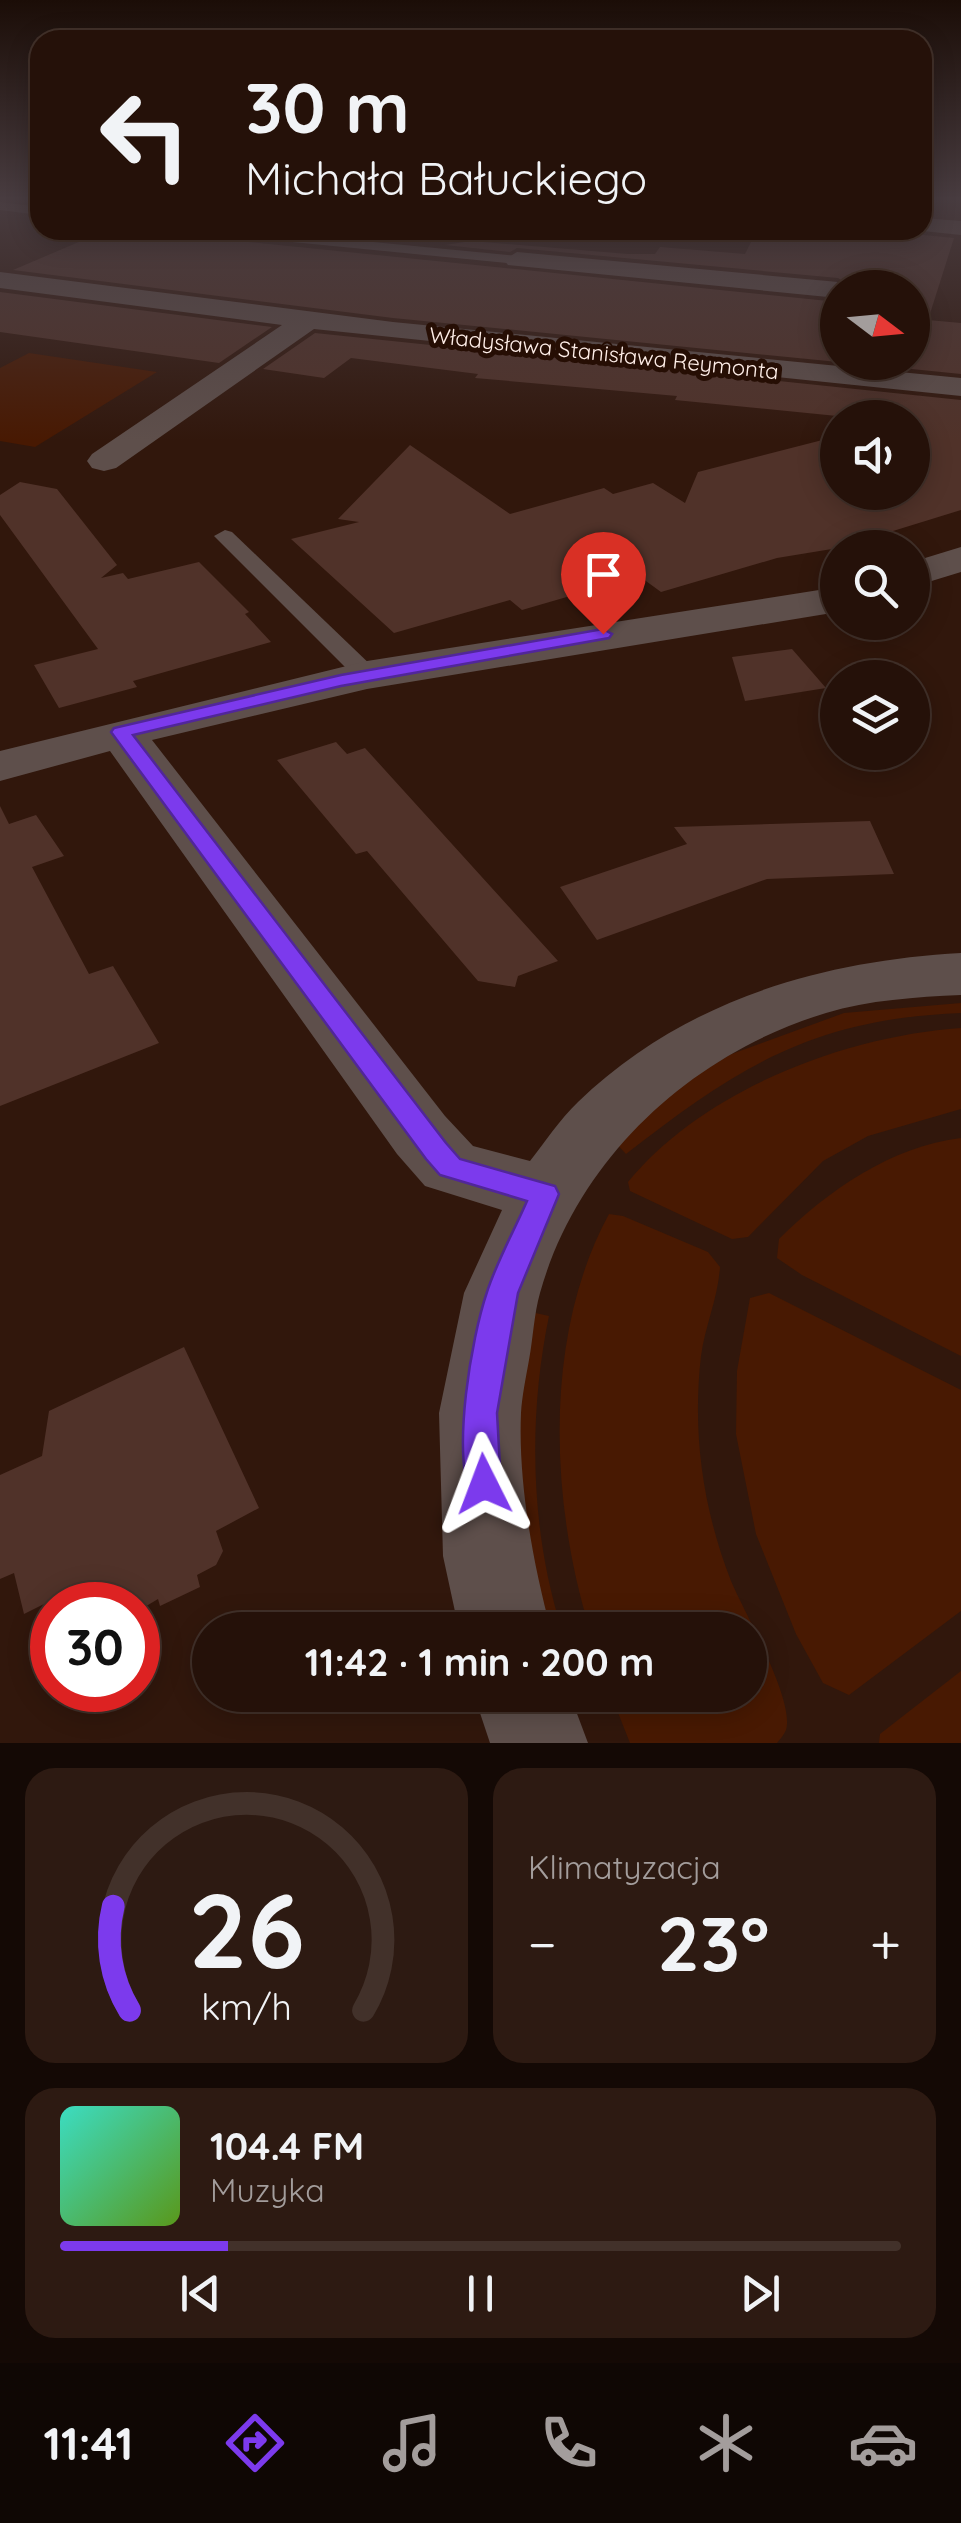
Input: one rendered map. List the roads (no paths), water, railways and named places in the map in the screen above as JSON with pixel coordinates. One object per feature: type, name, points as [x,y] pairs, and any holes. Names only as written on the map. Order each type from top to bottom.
[{"type":"street","points":[[713,278],[820,288]]},
{"type":"street","name":"Władysława Stanisława Reymonta","points":[[0,280],[307,321],[820,366]]},
{"type":"street","points":[[14,306],[53,288]]},
{"type":"street","points":[[104,461],[307,321]]},
{"type":"street","name":"Władysława Stanisława Reymonta","points":[[924,380],[961,387]]},
{"type":"street","points":[[930,569],[961,560]]},
{"type":"street","points":[[0,766],[121,732],[366,675],[820,602]]},
{"type":"street","points":[[121,732],[450,1167],[545,1194]]},
{"type":"street","points":[[501,1612],[487,1556],[480,1413],[502,1293],[545,1194],[599,1122],[650,1076],[738,1022],[818,993],[906,977],[961,974]]},
{"type":"street","points":[[528,1712],[539,1743]]},
{"type":"lane","points":[[226,536],[366,675]]}]
